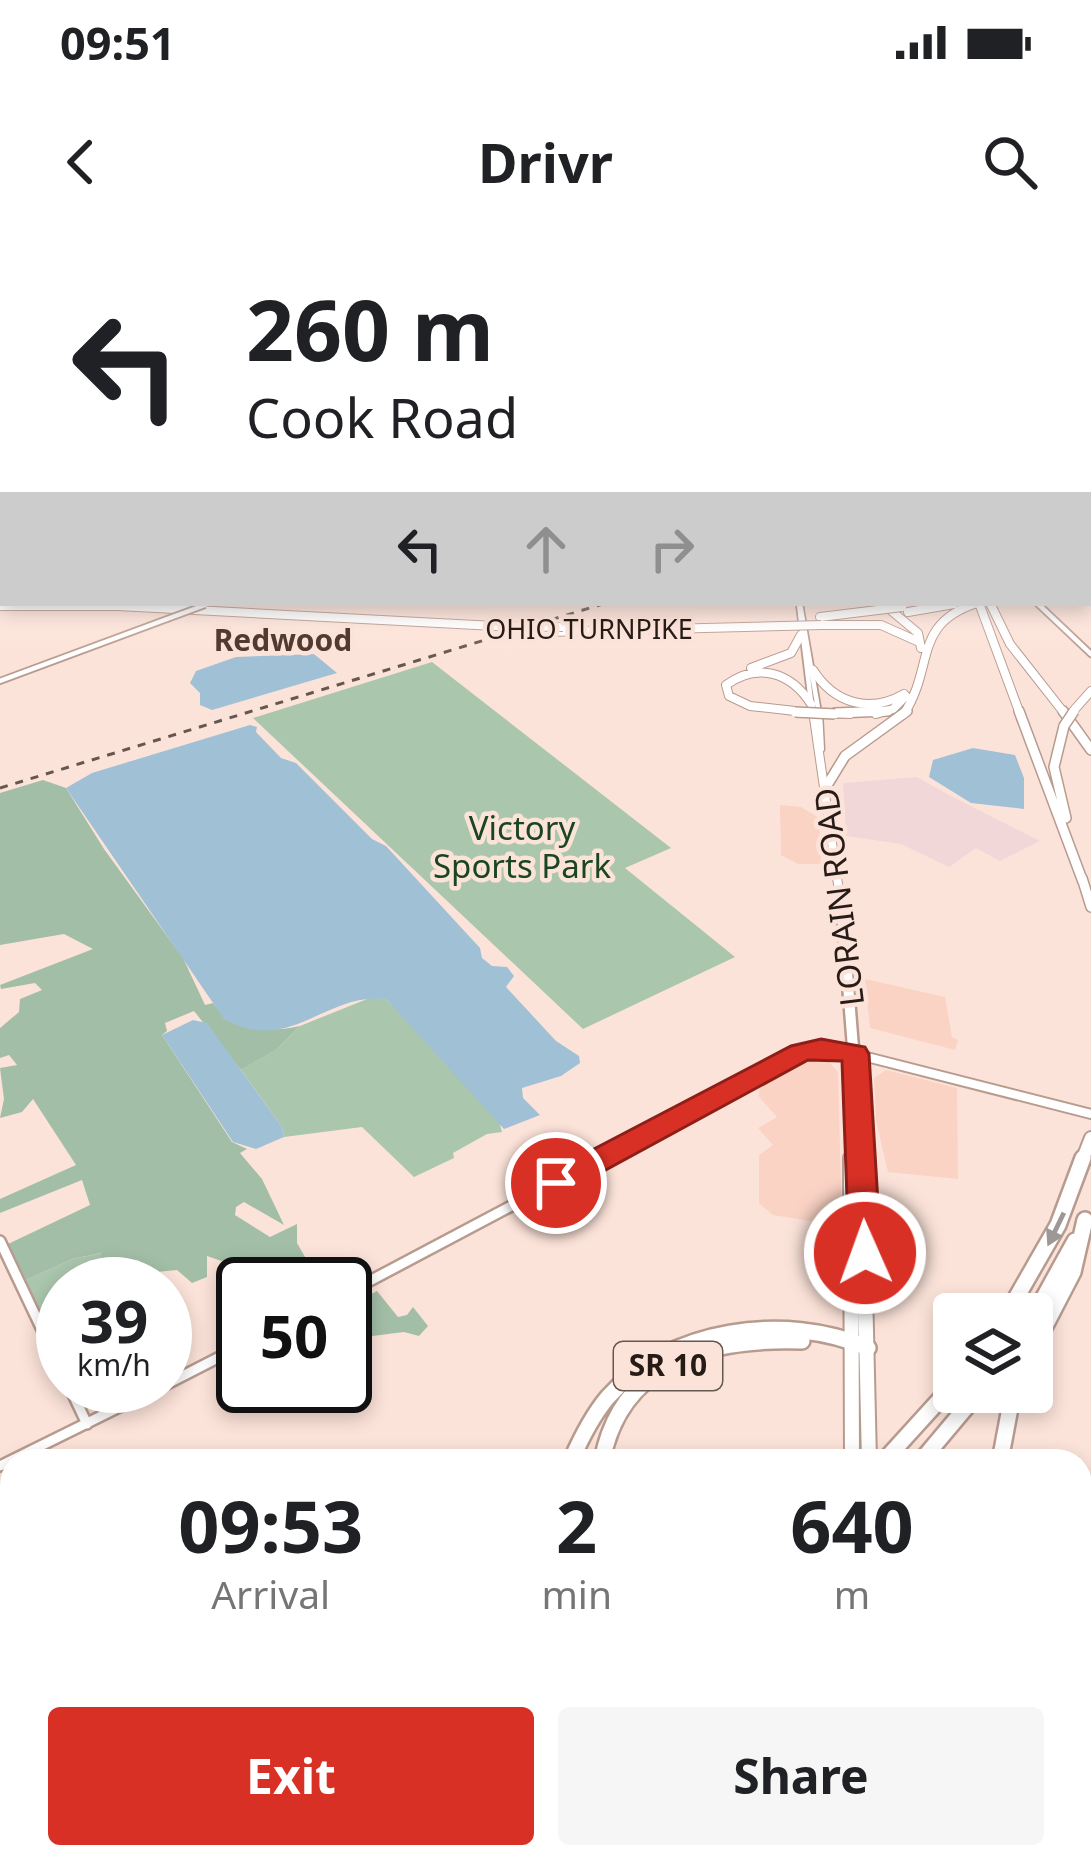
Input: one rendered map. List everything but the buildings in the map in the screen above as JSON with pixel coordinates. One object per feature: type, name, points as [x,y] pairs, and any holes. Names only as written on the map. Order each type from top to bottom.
[{"type":"highway","name":"OHIO TURNPIKE","points":[[0,608],[118,606],[495,626],[783,624]]},
{"type":"highway","points":[[921,653],[939,619],[981,606]]},
{"type":"highway","points":[[984,606],[1091,907]]},
{"type":"highway","points":[[985,606],[1011,650],[1091,750]]},
{"type":"highway","points":[[820,622],[905,607]]},
{"type":"highway","name":"OHIO TURNPIKE","points":[[0,608],[548,632],[783,624]]},
{"type":"highway","points":[[820,622],[881,608],[920,634],[923,644],[902,716],[842,756],[826,787]]},
{"type":"highway","points":[[783,624],[892,627],[915,638],[921,653]]},
{"type":"highway","points":[[804,639],[795,650],[729,677],[722,688],[728,699],[742,706],[795,712],[890,714],[909,693]]},
{"type":"highway","points":[[813,670],[826,692],[859,704],[892,701],[909,693]]},
{"type":"highway","points":[[795,712],[741,703],[727,693],[727,684],[749,673],[778,674],[801,684],[811,704]]},
{"type":"highway","points":[[1083,882],[1055,779],[1055,752],[1064,726],[1091,691]]},
{"type":"highway","points":[[1019,1293],[1058,1225],[1091,1138]]},
{"type":"highway","points":[[1046,1293],[1088,1212]]},
{"type":"highway","points":[[1053,1311],[1073,1272],[1088,1212]]},
{"type":"highway","points":[[576,1449],[608,1394],[638,1367],[674,1346],[748,1329],[858,1346]]},
{"type":"highway","name":"SR 10","points":[[604,1449],[608,1425],[619,1406],[641,1384],[682,1359],[754,1340],[858,1346]]},
{"type":"highway","points":[[895,1449],[933,1407]]},
{"type":"highway","points":[[931,1449],[961,1413]]},
{"type":"highway","points":[[1002,1449],[1009,1413]]},
{"type":"main road","name":"LORAIN ROAD","points":[[811,704],[826,787],[856,1054],[856,1117],[850,1133],[858,1346],[868,1449]]},
{"type":"main road","name":"LORAIN ROAD","points":[[853,1449],[858,1346]]},
{"type":"street","points":[[0,681],[202,606]]},
{"type":"street","name":"LORAIN ROAD","points":[[800,606],[811,704]]},
{"type":"street","points":[[1040,606],[1091,654]]},
{"type":"street","name":"LORAIN ROAD","points":[[804,639],[813,670],[824,742],[821,749]]},
{"type":"street","points":[[372,1280],[801,1052],[821,1048],[856,1054],[1091,1114]]},
{"type":"street","points":[[0,1240],[36,1317]]},
{"type":"street","points":[[82,1413],[87,1424]]},
{"type":"street","points":[[35,1449],[109,1413]]},
{"type":"shaded area","points":[[917,777],[1040,841],[1000,861],[976,848],[949,867],[901,844],[846,836],[843,783]]},
{"type":"shaded area","points":[[780,805],[801,807],[819,818],[821,864],[798,864],[781,855]]},
{"type":"shaded area","points":[[865,979],[945,997],[952,1037],[958,1040],[955,1050],[870,1028]]},
{"type":"shaded area","points":[[826,1058],[838,1072],[842,1226],[773,1215],[759,1203],[759,1155],[773,1145],[758,1128],[777,1117],[759,1097],[759,1086],[811,1059]]},
{"type":"shaded area","points":[[886,1070],[957,1088],[958,1179],[888,1172],[876,1121],[874,1078]]},
{"type":"green space","name":"Victory Sports Park","points":[[432,662],[671,848],[625,868],[735,957],[583,1029],[253,718]]},
{"type":"green space","points":[[43,780],[66,788],[183,958],[205,1005],[213,1003],[231,1020],[252,1028],[300,1026],[276,1050],[241,1070],[194,1011],[165,1023],[167,1031],[162,1035],[232,1142],[247,1149],[240,1153],[262,1179],[284,1225],[244,1202],[236,1207],[235,1215],[270,1237],[297,1224],[297,1243],[305,1257],[207,1256],[207,1277],[192,1283],[192,1257],[102,1257],[101,1253],[36,1257],[36,1275],[26,1280],[8,1244],[90,1205],[82,1180],[0,1213],[0,1199],[76,1165],[33,1099],[22,1112],[0,1118],[4,1099],[0,1068],[17,1065],[9,1055],[0,1058],[0,1028],[19,1012],[20,999],[42,990],[35,983],[1,989],[0,985],[93,949],[64,934],[0,945],[0,793]]},
{"type":"green space","points":[[372,997],[386,999],[498,1117],[502,1132],[487,1134],[453,1153],[454,1158],[414,1177],[362,1127],[284,1137],[282,1127],[241,1070],[276,1050],[300,1026]]},
{"type":"green space","points":[[36,1275],[36,1303],[26,1280]]},
{"type":"green space","points":[[377,1291],[398,1317],[413,1307],[428,1326],[419,1336],[404,1332],[372,1336],[372,1294]]},
{"type":"water","points":[[314,654],[337,673],[212,710],[200,705],[200,693],[190,683],[196,671],[236,657]]},
{"type":"water","points":[[250,725],[257,727],[256,732],[281,758],[296,763],[372,839],[386,846],[480,948],[482,958],[492,966],[507,967],[514,976],[506,987],[556,1041],[579,1056],[580,1063],[561,1076],[522,1088],[523,1098],[540,1115],[504,1129],[386,999],[344,1004],[269,1030],[224,1019],[66,788],[92,773]]},
{"type":"water","points":[[973,748],[1015,755],[1024,778],[1024,809],[971,803],[929,777],[933,760]]},
{"type":"water","points":[[193,1020],[207,1023],[282,1127],[284,1137],[256,1149],[233,1142],[162,1035]]},
{"type":"railway","points":[[0,788],[596,606]]},
{"type":"district","name":"Redwood","points":[[283,641]]},
{"type":"route","points":[[556,1183],[801,1052],[829,1048],[856,1054],[865,1253]]}]
